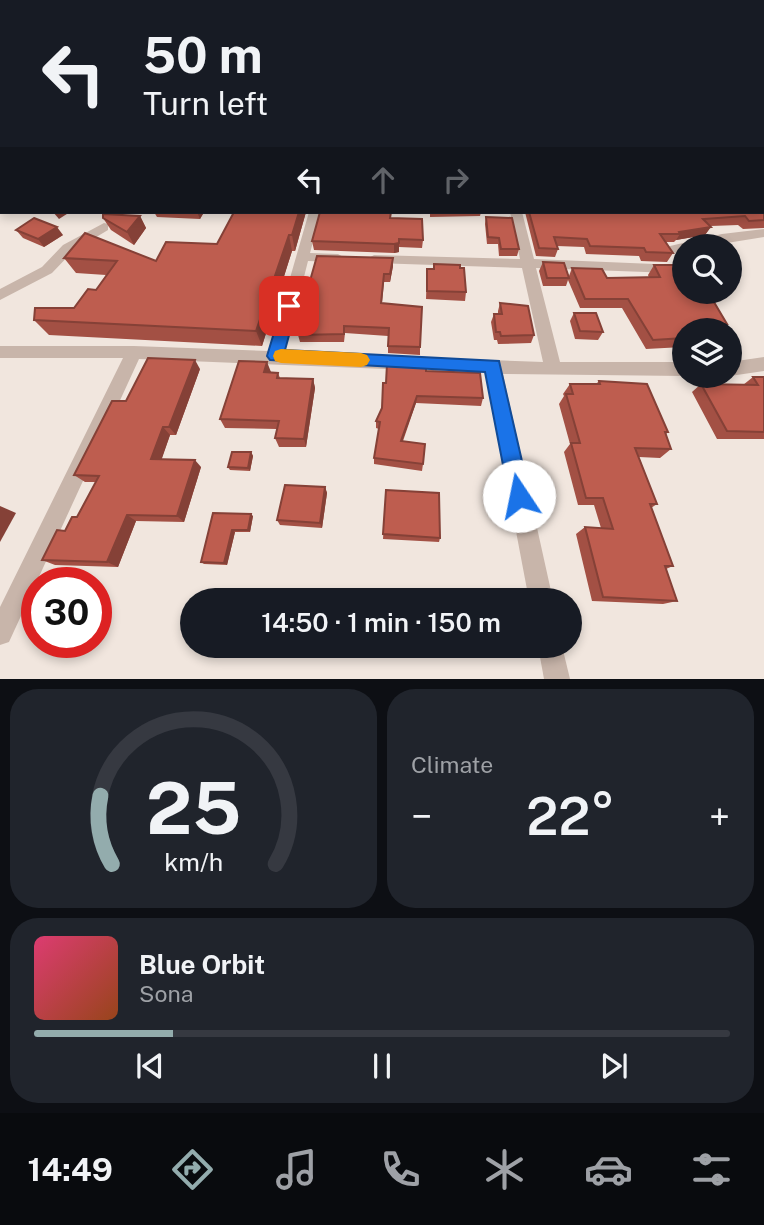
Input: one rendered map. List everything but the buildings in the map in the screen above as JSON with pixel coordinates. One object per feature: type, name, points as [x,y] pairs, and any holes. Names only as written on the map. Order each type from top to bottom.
[{"type":"street","points":[[276,356],[314,214]]},
{"type":"street","points":[[516,214],[553,369]]},
{"type":"street","points":[[0,295],[47,271],[68,248],[104,227]]},
{"type":"street","points":[[742,236],[764,233]]},
{"type":"street","points":[[303,257],[672,268]]},
{"type":"street","points":[[0,352],[134,352],[553,369],[672,369]]},
{"type":"street","points":[[0,633],[134,352]]},
{"type":"street","points":[[742,367],[764,364]]},
{"type":"street","points":[[493,366],[539,588]]},
{"type":"street","points":[[553,658],[557,679]]},
{"type":"slow traffic","points":[[281,356],[361,360]]},
{"type":"route","points":[[289,306],[276,356],[493,366],[519,496]]}]
